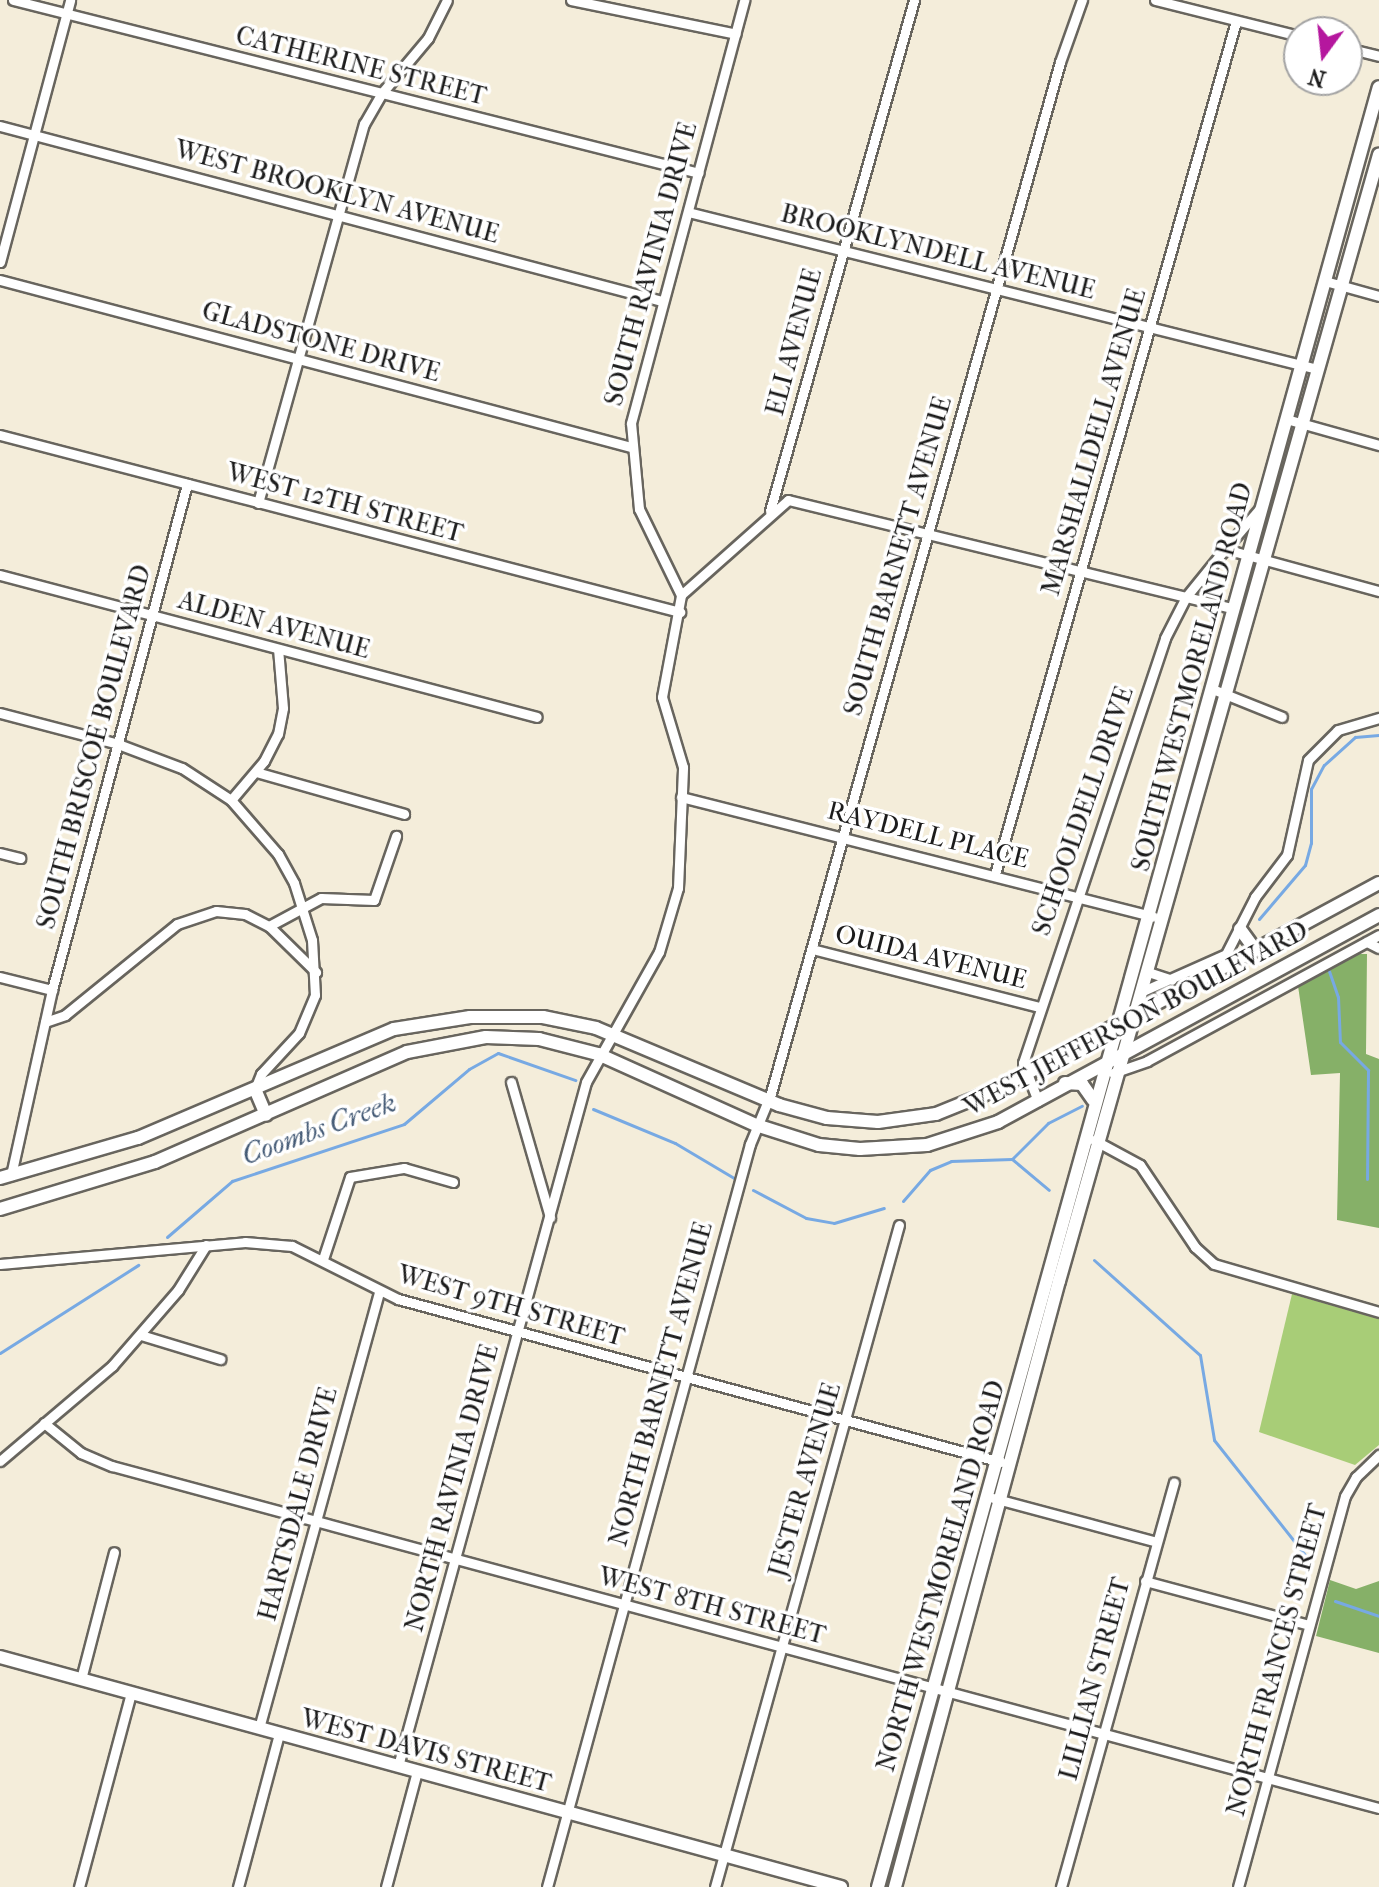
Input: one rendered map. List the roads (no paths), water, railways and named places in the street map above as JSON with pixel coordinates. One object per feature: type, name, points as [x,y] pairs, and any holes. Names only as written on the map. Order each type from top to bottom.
[{"type":"main road","name":"SOUTH WESTMORELAND ROAD","points":[[1053,1279],[1093,1100],[1118,1026],[1215,690],[1261,507],[1379,87]]},
{"type":"main road","name":"SOUTH WESTMORELAND ROAD","points":[[1053,1279],[1101,1142],[1117,1074],[1164,919],[1379,153]]},
{"type":"main road","name":"WEST JEFFERSON BOULEVARD","points":[[5,1176],[138,1138],[394,1029],[445,1019],[543,1017],[611,1033],[768,1100],[827,1118],[904,1120],[951,1110],[1135,1017],[1379,883]]},
{"type":"main road","name":"WEST JEFFERSON BOULEVARD","points":[[0,1209],[125,1173],[400,1055],[448,1041],[539,1039],[598,1054],[756,1125],[819,1145],[894,1149],[971,1133],[1038,1101],[1065,1083],[1105,1065],[1379,915]]},
{"type":"main road","points":[[1240,929],[1255,950]]},
{"type":"main road","points":[[1065,1083],[1082,1084],[1093,1100]]},
{"type":"main road","points":[[255,1089],[266,1115]]},
{"type":"main road","name":"NORTH WESTMORELAND ROAD","points":[[878,1887],[986,1496],[1053,1279]]},
{"type":"main road","name":"NORTH WESTMORELAND ROAD","points":[[895,1887],[1010,1464],[1053,1279]]},
{"type":"main road","name":"WEST DAVIS STREET","points":[[0,1657],[841,1887]]},
{"type":"street","name":"CATHERINE STREET","points":[[13,0],[699,173]]},
{"type":"street","points":[[0,262],[70,0]]},
{"type":"street","points":[[258,503],[360,135],[381,94],[428,38],[447,0]]},
{"type":"street","points":[[571,0],[736,34]]},
{"type":"street","name":"SOUTH RAVINIA DRIVE","points":[[586,1082],[598,1054],[663,942],[678,888],[680,753],[662,697],[681,595],[639,509],[631,447],[633,411],[744,0]]},
{"type":"street","name":"ELI AVENUE","points":[[770,511],[914,0]]},
{"type":"street","name":"SOUTH BARNETT AVENUE","points":[[756,1125],[768,1100],[812,949],[927,534],[1082,0]]},
{"type":"street","points":[[1155,0],[1283,32]]},
{"type":"street","name":"MARSHALLDELL AVENUE","points":[[995,874],[1236,21]]},
{"type":"street","name":"WEST BROOKLYN AVENUE","points":[[0,126],[662,301]]},
{"type":"street","points":[[1363,146],[1379,153]]},
{"type":"street","name":"BROOKLYNDELL AVENUE","points":[[688,212],[1317,369]]},
{"type":"street","name":"GLADSTONE DRIVE","points":[[0,280],[631,447]]},
{"type":"street","points":[[1325,281],[1379,296]]},
{"type":"street","points":[[1286,419],[1379,445]]},
{"type":"street","name":"WEST 12TH STREET","points":[[0,435],[680,612]]},
{"type":"street","name":"SOUTH BRISCOE BOULEVARD","points":[[5,1176],[187,484]]},
{"type":"street","points":[[681,595],[770,511],[795,501],[1234,609]]},
{"type":"street","name":"SCHOOLDELL DRIVE","points":[[1026,1074],[1023,1063],[1040,1007],[1165,638],[1186,597],[1261,507]]},
{"type":"street","points":[[1225,549],[1379,591]]},
{"type":"street","name":"ALDEN AVENUE","points":[[0,575],[537,717]]},
{"type":"street","points":[[231,800],[272,748],[281,721],[278,649]]},
{"type":"street","points":[[1215,690],[1282,717]]},
{"type":"street","points":[[0,713],[118,744],[182,768],[231,800],[278,854],[302,907],[316,972],[309,1015],[255,1089]]},
{"type":"street","points":[[1143,991],[1218,960],[1293,840],[1308,760],[1338,730],[1379,718]]},
{"type":"street","points":[[256,772],[404,814]]},
{"type":"street","name":"RAYDELL PLACE","points":[[681,797],[1164,919]]},
{"type":"street","points":[[269,926],[321,898],[374,900],[396,836]]},
{"type":"street","points":[[0,853],[20,858]]},
{"type":"street","points":[[45,1022],[65,1015],[193,916],[245,914],[269,926],[316,972]]},
{"type":"street","points":[[1105,1065],[1117,1074],[1379,935]]},
{"type":"street","points":[[1367,942],[1379,948]]},
{"type":"street","name":"OUIDA AVENUE","points":[[812,949],[1040,1007]]},
{"type":"street","points":[[1148,972],[1172,980]]},
{"type":"street","points":[[0,977],[52,990]]},
{"type":"street","points":[[1026,1074],[1038,1101]]},
{"type":"street","points":[[511,1082],[550,1217]]},
{"type":"street","name":"NORTH RAVINIA DRIVE","points":[[398,1766],[586,1082]]},
{"type":"street","name":"NORTH BARNETT AVENUE","points":[[547,1887],[756,1125]]},
{"type":"street","points":[[1083,1137],[1101,1142],[1140,1165],[1195,1247],[1214,1264],[1379,1312]]},
{"type":"street","points":[[323,1259],[350,1177],[404,1168],[453,1182]]},
{"type":"street","name":"JESTER AVENUE","points":[[715,1887],[899,1225]]},
{"type":"street","name":"WEST 9TH STREET","points":[[0,1264],[206,1245],[276,1243],[323,1259],[379,1291],[1010,1464]]},
{"type":"street","points":[[0,1461],[141,1335],[206,1245]]},
{"type":"street","name":"HARTSDALE DRIVE","points":[[259,1728],[379,1291]]},
{"type":"street","points":[[141,1335],[220,1359]]},
{"type":"street","name":"WEST 8TH STREET","points":[[44,1423],[96,1461],[1379,1808]]},
{"type":"street","name":"NORTH FRANCES STREET","points":[[1238,1887],[1350,1486],[1379,1455]]},
{"type":"street","name":"LILLIAN STREET","points":[[1061,1887],[1154,1541],[1174,1483]]},
{"type":"street","points":[[986,1496],[1154,1541]]},
{"type":"street","points":[[81,1679],[114,1552]]},
{"type":"street","points":[[1145,1581],[1309,1625]]},
{"type":"street","points":[[79,1887],[131,1693]]},
{"type":"street","points":[[238,1887],[279,1734]]},
{"type":"street","points":[[386,1887],[417,1771]]},
{"type":"waterway","name":"Coombs Creek","points":[[1259,919],[1305,865],[1311,843],[1311,789],[1324,765],[1355,737],[1379,735]]},
{"type":"waterway","points":[[1329,971],[1338,997],[1340,1042],[1368,1070],[1367,1179]]},
{"type":"waterway","name":"Coombs Creek","points":[[167,1237],[232,1181],[404,1124],[469,1069],[498,1053],[575,1080]]},
{"type":"waterway","name":"Coombs Creek","points":[[903,1201],[930,1170],[951,1161],[1012,1159],[1048,1123],[1082,1106]]},
{"type":"waterway","name":"Coombs Creek","points":[[593,1109],[675,1143],[734,1178]]},
{"type":"waterway","points":[[1012,1159],[1049,1190]]},
{"type":"waterway","name":"Coombs Creek","points":[[753,1190],[806,1218],[834,1223],[884,1208]]},
{"type":"waterway","points":[[1094,1260],[1200,1355],[1214,1440],[1305,1555],[1307,1574]]},
{"type":"waterway","name":"Coombs Creek","points":[[0,1353],[138,1265]]},
{"type":"waterway","points":[[1335,1601],[1379,1616]]}]
